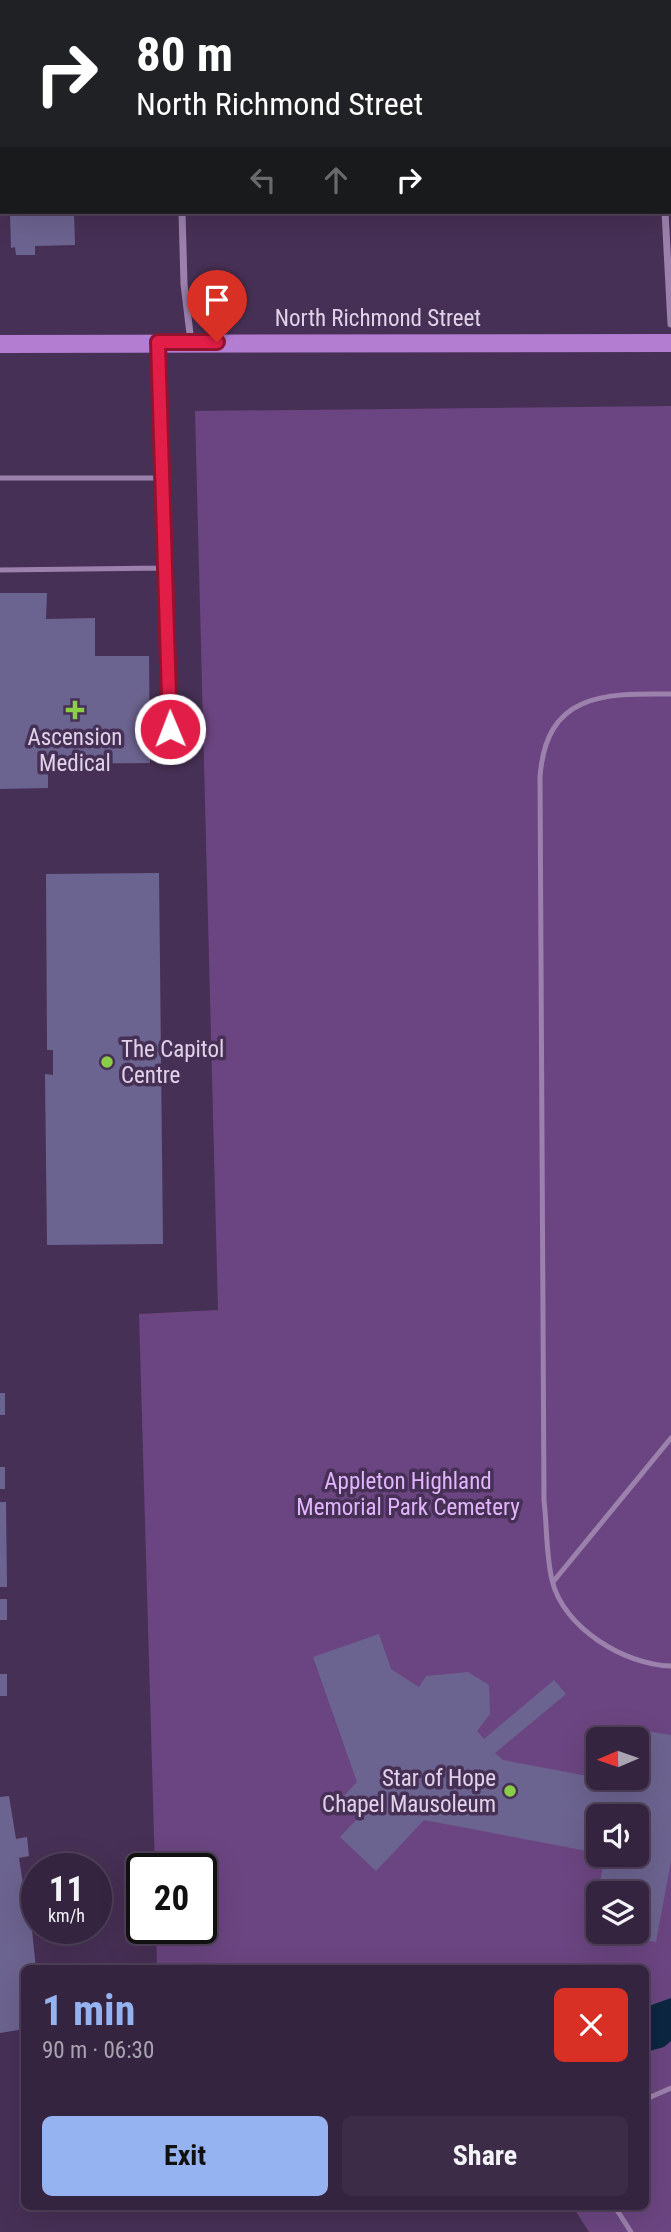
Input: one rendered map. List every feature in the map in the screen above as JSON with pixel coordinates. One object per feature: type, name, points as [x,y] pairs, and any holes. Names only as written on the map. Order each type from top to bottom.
[{"type":"main road","name":"North Richmond Street","points":[[0,344],[671,343]]},
{"type":"street","points":[[182,214],[184,284],[191,342]]},
{"type":"street","points":[[665,214],[671,324]]},
{"type":"lane","points":[[158,342],[170,729]]},
{"type":"lane","points":[[0,478],[162,478]]},
{"type":"lane","points":[[0,570],[165,568]]},
{"type":"lane","points":[[671,694],[627,693],[592,699],[574,708],[555,724],[542,749],[544,1500],[552,1582],[575,1623],[605,1645],[651,1665],[671,1666]]},
{"type":"lane","points":[[552,1582],[671,1438]]},
{"type":"lane","points":[[649,2098],[671,2088]]},
{"type":"lane","points":[[617,2210],[631,2232]]},
{"type":"green space","name":"Appleton Highland Memorial Park Cemetery","points":[[671,406],[671,2232],[589,2232],[575,2210],[649,2210],[649,1965],[157,1965],[156,1944],[217,1944],[217,1853],[155,1853],[139,1314],[218,1310],[195,411]]},
{"type":"water","points":[[671,1998],[671,2041],[664,2047],[649,2051],[649,2006]]},
{"type":"building","points":[[10,214],[74,214],[75,245],[35,246],[35,255],[16,255],[15,247],[11,248]]},
{"type":"building","name":"Ascension Medical","points":[[0,593],[47,593],[46,619],[95,618],[95,656],[149,656],[150,763],[48,764],[48,788],[0,789]]},
{"type":"building","name":"The Capitol Centre","points":[[159,873],[163,1244],[47,1245],[45,1074],[53,1075],[53,1050],[47,1050],[46,874]]},
{"type":"building","points":[[0,1393],[5,1393],[5,1415],[0,1415]]},
{"type":"building","points":[[0,1467],[5,1467],[5,1489],[0,1489]]},
{"type":"building","points":[[0,1502],[6,1502],[7,1587],[0,1587]]},
{"type":"building","points":[[0,1599],[7,1599],[7,1620],[0,1620]]},
{"type":"building","name":"Star of Hope Chapel Mausoleum","points":[[379,1634],[391,1669],[419,1687],[426,1676],[468,1672],[489,1685],[490,1714],[477,1731],[484,1739],[554,1680],[566,1694],[495,1753],[503,1760],[586,1776],[586,1790],[649,1790],[649,1731],[671,1735],[671,1861],[656,1942],[649,1941],[649,1881],[600,1881],[603,1867],[649,1867],[649,1804],[586,1804],[586,1851],[424,1820],[376,1871],[340,1837],[358,1818],[339,1801],[357,1782],[313,1657]]},
{"type":"building","points":[[0,1674],[7,1674],[7,1696],[0,1696]]},
{"type":"building","points":[[9,1796],[16,1839],[27,1837],[29,1853],[21,1853],[19,1858],[21,1944],[33,1944],[36,1965],[21,1965],[21,2030],[0,2033],[0,1797]]},
{"type":"place","name":"Ascension Medical","points":[[75,710]]},
{"type":"place","name":"The Capitol Centre","points":[[107,1062]]},
{"type":"place","name":"Star of Hope Chapel Mausoleum","points":[[510,1791]]},
{"type":"route","points":[[170,729],[158,342],[217,342]]}]
